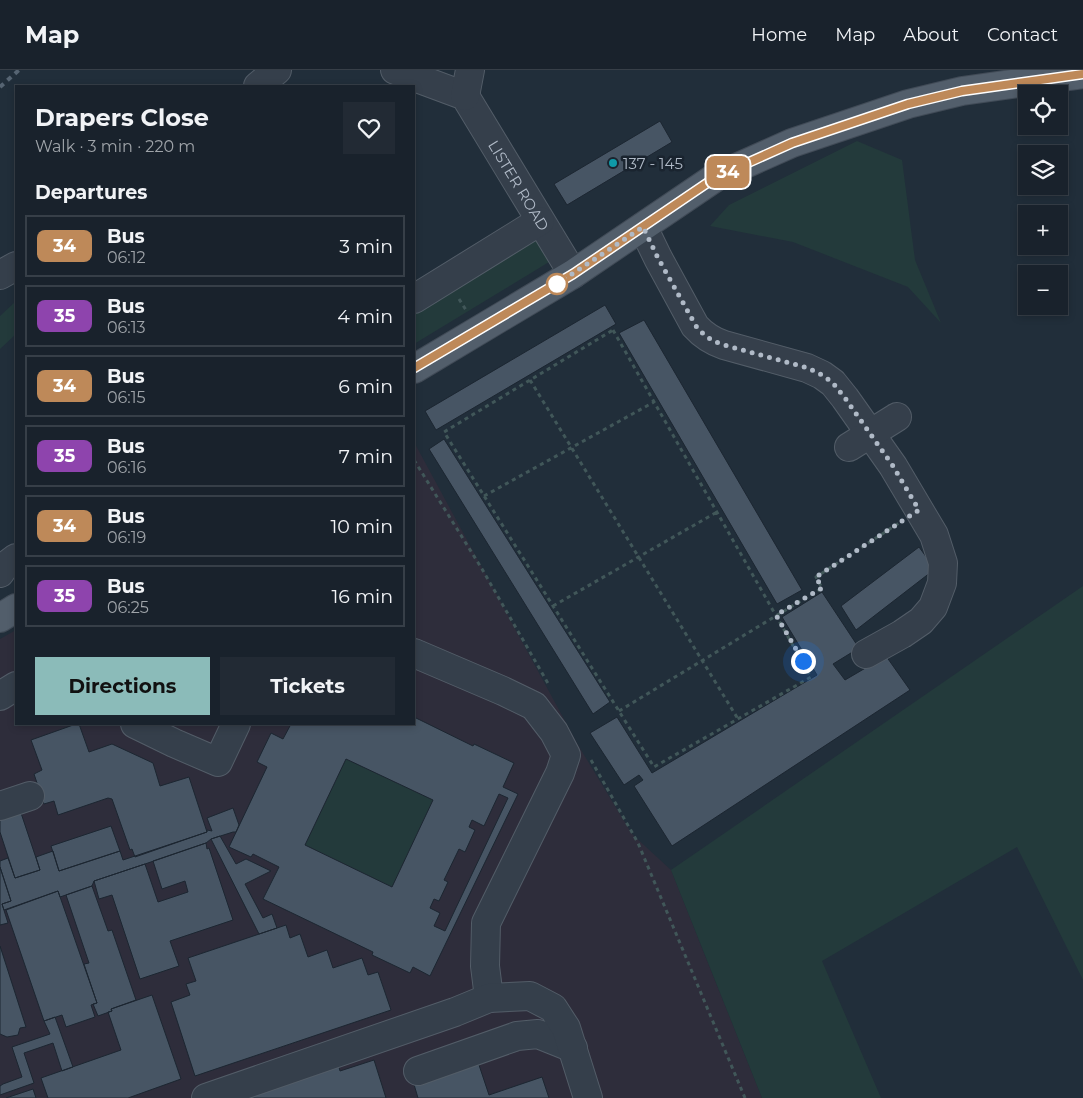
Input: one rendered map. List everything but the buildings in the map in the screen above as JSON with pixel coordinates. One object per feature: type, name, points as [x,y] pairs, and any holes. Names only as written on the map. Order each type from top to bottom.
[{"type":"main road","points":[[415,367],[573,274],[716,177],[792,143],[908,104],[962,91],[1083,74]]},
{"type":"street","points":[[259,85],[277,70]]},
{"type":"street","name":"LISTER ROAD","points":[[395,70],[467,83],[540,221],[573,274]]},
{"type":"street","points":[[415,298],[540,221]]},
{"type":"street","points":[[643,227],[658,258],[702,334],[711,341],[808,368],[833,383],[845,398],[860,440],[893,466],[934,535],[943,563],[942,583],[933,607],[921,621],[866,654]]},
{"type":"street","points":[[0,275],[15,267]]},
{"type":"street","points":[[860,440],[897,416]]},
{"type":"street","points":[[0,573],[4,567],[15,559]]},
{"type":"street","points":[[415,654],[504,691],[534,706],[554,732],[566,755],[560,773],[486,923],[485,966],[489,998]]},
{"type":"street","points":[[0,696],[15,687]]},
{"type":"street","points":[[137,725],[218,762],[236,725]]},
{"type":"street","points":[[0,806],[30,796]]},
{"type":"street","points":[[206,1098],[455,1012],[489,998],[530,996],[553,1008],[566,1028],[588,1098]]},
{"type":"street","points":[[418,1071],[516,1036],[538,1034],[573,1048]]},
{"type":"path","points":[[613,330],[811,677],[654,767],[444,432],[530,380],[613,330]]},
{"type":"path","points":[[530,380],[738,719]]},
{"type":"path","points":[[484,496],[654,402]]},
{"type":"path","points":[[415,462],[482,570],[551,689]]},
{"type":"path","points":[[619,711],[822,588],[816,577],[919,510]]},
{"type":"path","points":[[553,606],[717,512]]},
{"type":"path","points":[[590,757],[638,842],[745,1098]]},
{"type":"shaded area","points":[[415,444],[578,745],[632,834],[671,870],[762,1098],[0,1098],[0,639],[15,631],[15,725],[415,725]]},
{"type":"green space","points":[[857,141],[902,160],[915,260],[941,323],[908,287],[793,242],[710,226],[729,205]]},
{"type":"green space","points":[[536,239],[548,250],[549,262],[415,343],[415,310]]},
{"type":"green space","points":[[15,292],[15,335],[0,349],[0,316],[14,303]]},
{"type":"green space","points":[[1083,586],[1083,980],[1017,847],[822,961],[881,1098],[762,1098],[671,870]]},
{"type":"green space","points":[[346,759],[433,800],[392,887],[305,845]]},
{"type":"railway","points":[[0,87],[19,70]]},
{"type":"bus line","name":"34","points":[[415,367],[573,274],[716,177],[792,143],[908,104],[962,91],[1083,74]]},
{"type":"place","name":"137 - 145","points":[[613,163]]},
{"type":"route","points":[[557,284],[643,227],[658,258],[702,334],[711,341],[808,368],[822,375],[833,383],[845,398],[893,466],[919,510],[816,577],[822,588],[776,615],[803,661]]}]
